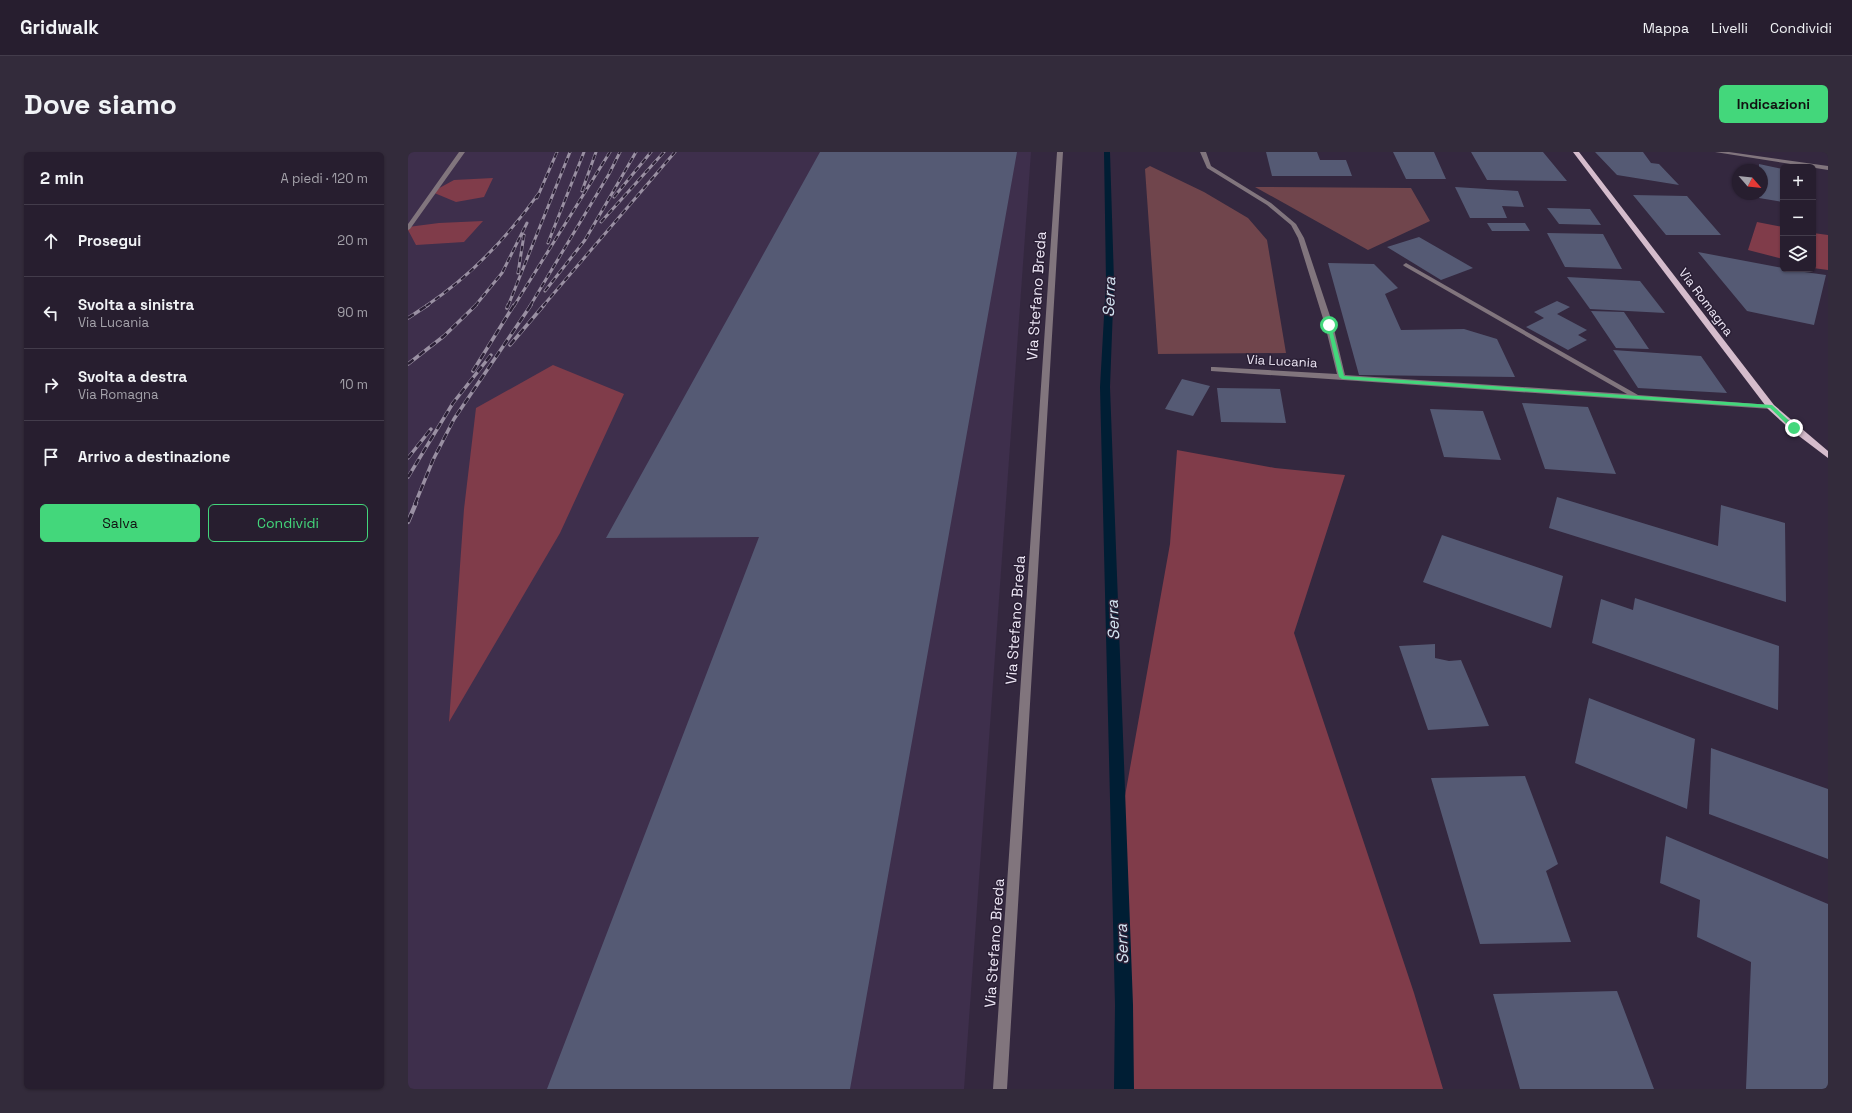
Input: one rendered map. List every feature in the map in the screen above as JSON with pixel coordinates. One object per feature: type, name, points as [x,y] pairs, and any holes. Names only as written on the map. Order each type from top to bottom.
[{"type":"main road","name":"Via Romagna","points":[[1576,152],[1772,407],[1794,428],[1828,455]]},
{"type":"street","points":[[408,228],[462,152]]},
{"type":"street","name":"Via Stefano Breda","points":[[1000,1089],[1060,152]]},
{"type":"street","points":[[1203,152],[1209,167],[1269,204],[1293,224],[1301,238],[1329,325],[1342,377]]},
{"type":"street","points":[[1718,152],[1828,168]]},
{"type":"street","name":"Via Lucania","points":[[1406,265],[1636,397]]},
{"type":"street","name":"Via Lucania","points":[[1214,369],[1772,407]]},
{"type":"shaded area","points":[[408,152],[1031,152],[964,1089],[408,1089]]},
{"type":"shaded area","points":[[1150,166],[1204,192],[1248,218],[1267,240],[1286,353],[1158,354],[1145,169]]},
{"type":"shaded area","points":[[493,178],[484,197],[456,202],[432,192],[454,180]]},
{"type":"shaded area","points":[[1255,187],[1411,188],[1430,221],[1368,250]]},
{"type":"shaded area","points":[[483,221],[464,242],[416,245],[408,230],[408,227],[439,223]]},
{"type":"shaded area","points":[[1757,222],[1780,226],[1780,258],[1748,250]]},
{"type":"shaded area","points":[[1816,233],[1828,235],[1828,270],[1816,268]]},
{"type":"shaded area","points":[[553,365],[624,394],[560,533],[449,722],[464,509],[476,408]]},
{"type":"shaded area","points":[[1177,450],[1275,468],[1345,475],[1294,633],[1414,993],[1443,1089],[1133,1089],[1120,824],[1170,544]]},
{"type":"building","points":[[820,152],[1017,152],[850,1089],[547,1089],[759,537],[606,538]]},
{"type":"building","points":[[1266,152],[1317,152],[1320,160],[1346,160],[1352,176],[1272,176]]},
{"type":"building","points":[[1393,152],[1434,152],[1446,179],[1406,179]]},
{"type":"building","points":[[1471,152],[1543,152],[1567,181],[1487,180]]},
{"type":"building","points":[[1595,152],[1643,152],[1651,163],[1659,164],[1679,185],[1617,175]]},
{"type":"building","points":[[1768,166],[1780,168],[1780,202],[1768,200]]},
{"type":"building","points":[[1455,187],[1518,191],[1524,207],[1502,206],[1507,218],[1470,218]]},
{"type":"building","points":[[1633,195],[1687,196],[1721,235],[1666,235]]},
{"type":"building","points":[[1547,208],[1590,209],[1601,225],[1559,224]]},
{"type":"building","points":[[1487,223],[1525,223],[1530,231],[1492,231]]},
{"type":"building","points":[[1547,233],[1603,234],[1622,269],[1565,267]]},
{"type":"building","points":[[1419,237],[1473,268],[1441,280],[1387,247]]},
{"type":"building","points":[[1698,252],[1780,267],[1780,272],[1804,272],[1826,275],[1814,325],[1747,311]]},
{"type":"building","points":[[1328,263],[1374,264],[1398,288],[1385,294],[1401,330],[1464,329],[1497,339],[1515,377],[1359,375]]},
{"type":"building","points":[[1567,277],[1640,281],[1665,313],[1590,309]]},
{"type":"building","points":[[1557,301],[1570,307],[1557,314],[1587,330],[1578,335],[1587,340],[1568,350],[1526,327],[1544,318],[1534,312]]},
{"type":"building","points":[[1591,311],[1624,312],[1649,349],[1616,348]]},
{"type":"building","points":[[1613,350],[1701,356],[1727,393],[1638,388]]},
{"type":"building","points":[[1182,379],[1210,386],[1193,416],[1165,409]]},
{"type":"building","points":[[1217,388],[1280,389],[1286,423],[1221,422]]},
{"type":"building","points":[[1522,403],[1588,407],[1616,474],[1545,469]]},
{"type":"building","points":[[1430,409],[1483,411],[1501,460],[1444,457]]},
{"type":"building","points":[[1557,497],[1718,546],[1721,505],[1785,523],[1786,602],[1549,528]]},
{"type":"building","points":[[1442,535],[1563,576],[1551,628],[1423,582]]},
{"type":"building","points":[[1635,598],[1779,646],[1778,710],[1592,643],[1601,599],[1633,610]]},
{"type":"building","points":[[1435,644],[1435,658],[1449,661],[1461,660],[1489,726],[1428,730],[1399,646]]},
{"type":"building","points":[[1589,698],[1695,739],[1687,809],[1575,763]]},
{"type":"building","points":[[1711,748],[1828,789],[1828,859],[1709,814]]},
{"type":"building","points":[[1525,776],[1558,864],[1546,871],[1571,942],[1480,944],[1431,778]]},
{"type":"building","points":[[1666,836],[1828,904],[1828,1089],[1746,1089],[1751,962],[1697,937],[1700,900],[1660,883]]},
{"type":"building","points":[[1617,991],[1654,1089],[1520,1089],[1493,994]]},
{"type":"waterway","name":"Serra","points":[[1107,152],[1110,281],[1105,387],[1124,1005],[1124,1089]]},
{"type":"railway","points":[[537,198],[557,152]]},
{"type":"railway","points":[[508,306],[570,152]]},
{"type":"railway","points":[[548,243],[584,152]]},
{"type":"railway","points":[[582,191],[596,152]]},
{"type":"railway","points":[[514,306],[610,152]]},
{"type":"railway","points":[[530,306],[609,174],[620,152]]},
{"type":"railway","points":[[545,291],[585,240],[636,152]]},
{"type":"railway","points":[[614,197],[651,152]]},
{"type":"railway","points":[[601,222],[664,152]]},
{"type":"railway","points":[[543,306],[675,152]]},
{"type":"railway","points":[[426,306],[459,282],[488,255],[527,210],[539,193]]},
{"type":"railway","points":[[475,306],[502,273],[527,223]]},
{"type":"railway","points":[[518,273],[524,235]]},
{"type":"railway","points":[[408,318],[428,305]]},
{"type":"railway","points":[[473,371],[514,305]]},
{"type":"railway","points":[[415,504],[433,460],[454,419],[531,305]]},
{"type":"railway","points":[[510,345],[544,305]]},
{"type":"railway","points":[[408,364],[444,336],[475,306]]},
{"type":"railway","points":[[408,477],[453,403],[491,355]]},
{"type":"railway","points":[[408,458],[431,429]]},
{"type":"railway","points":[[408,522],[416,503]]},
{"type":"route","points":[[1329,325],[1342,377],[1772,407],[1794,428]]}]
